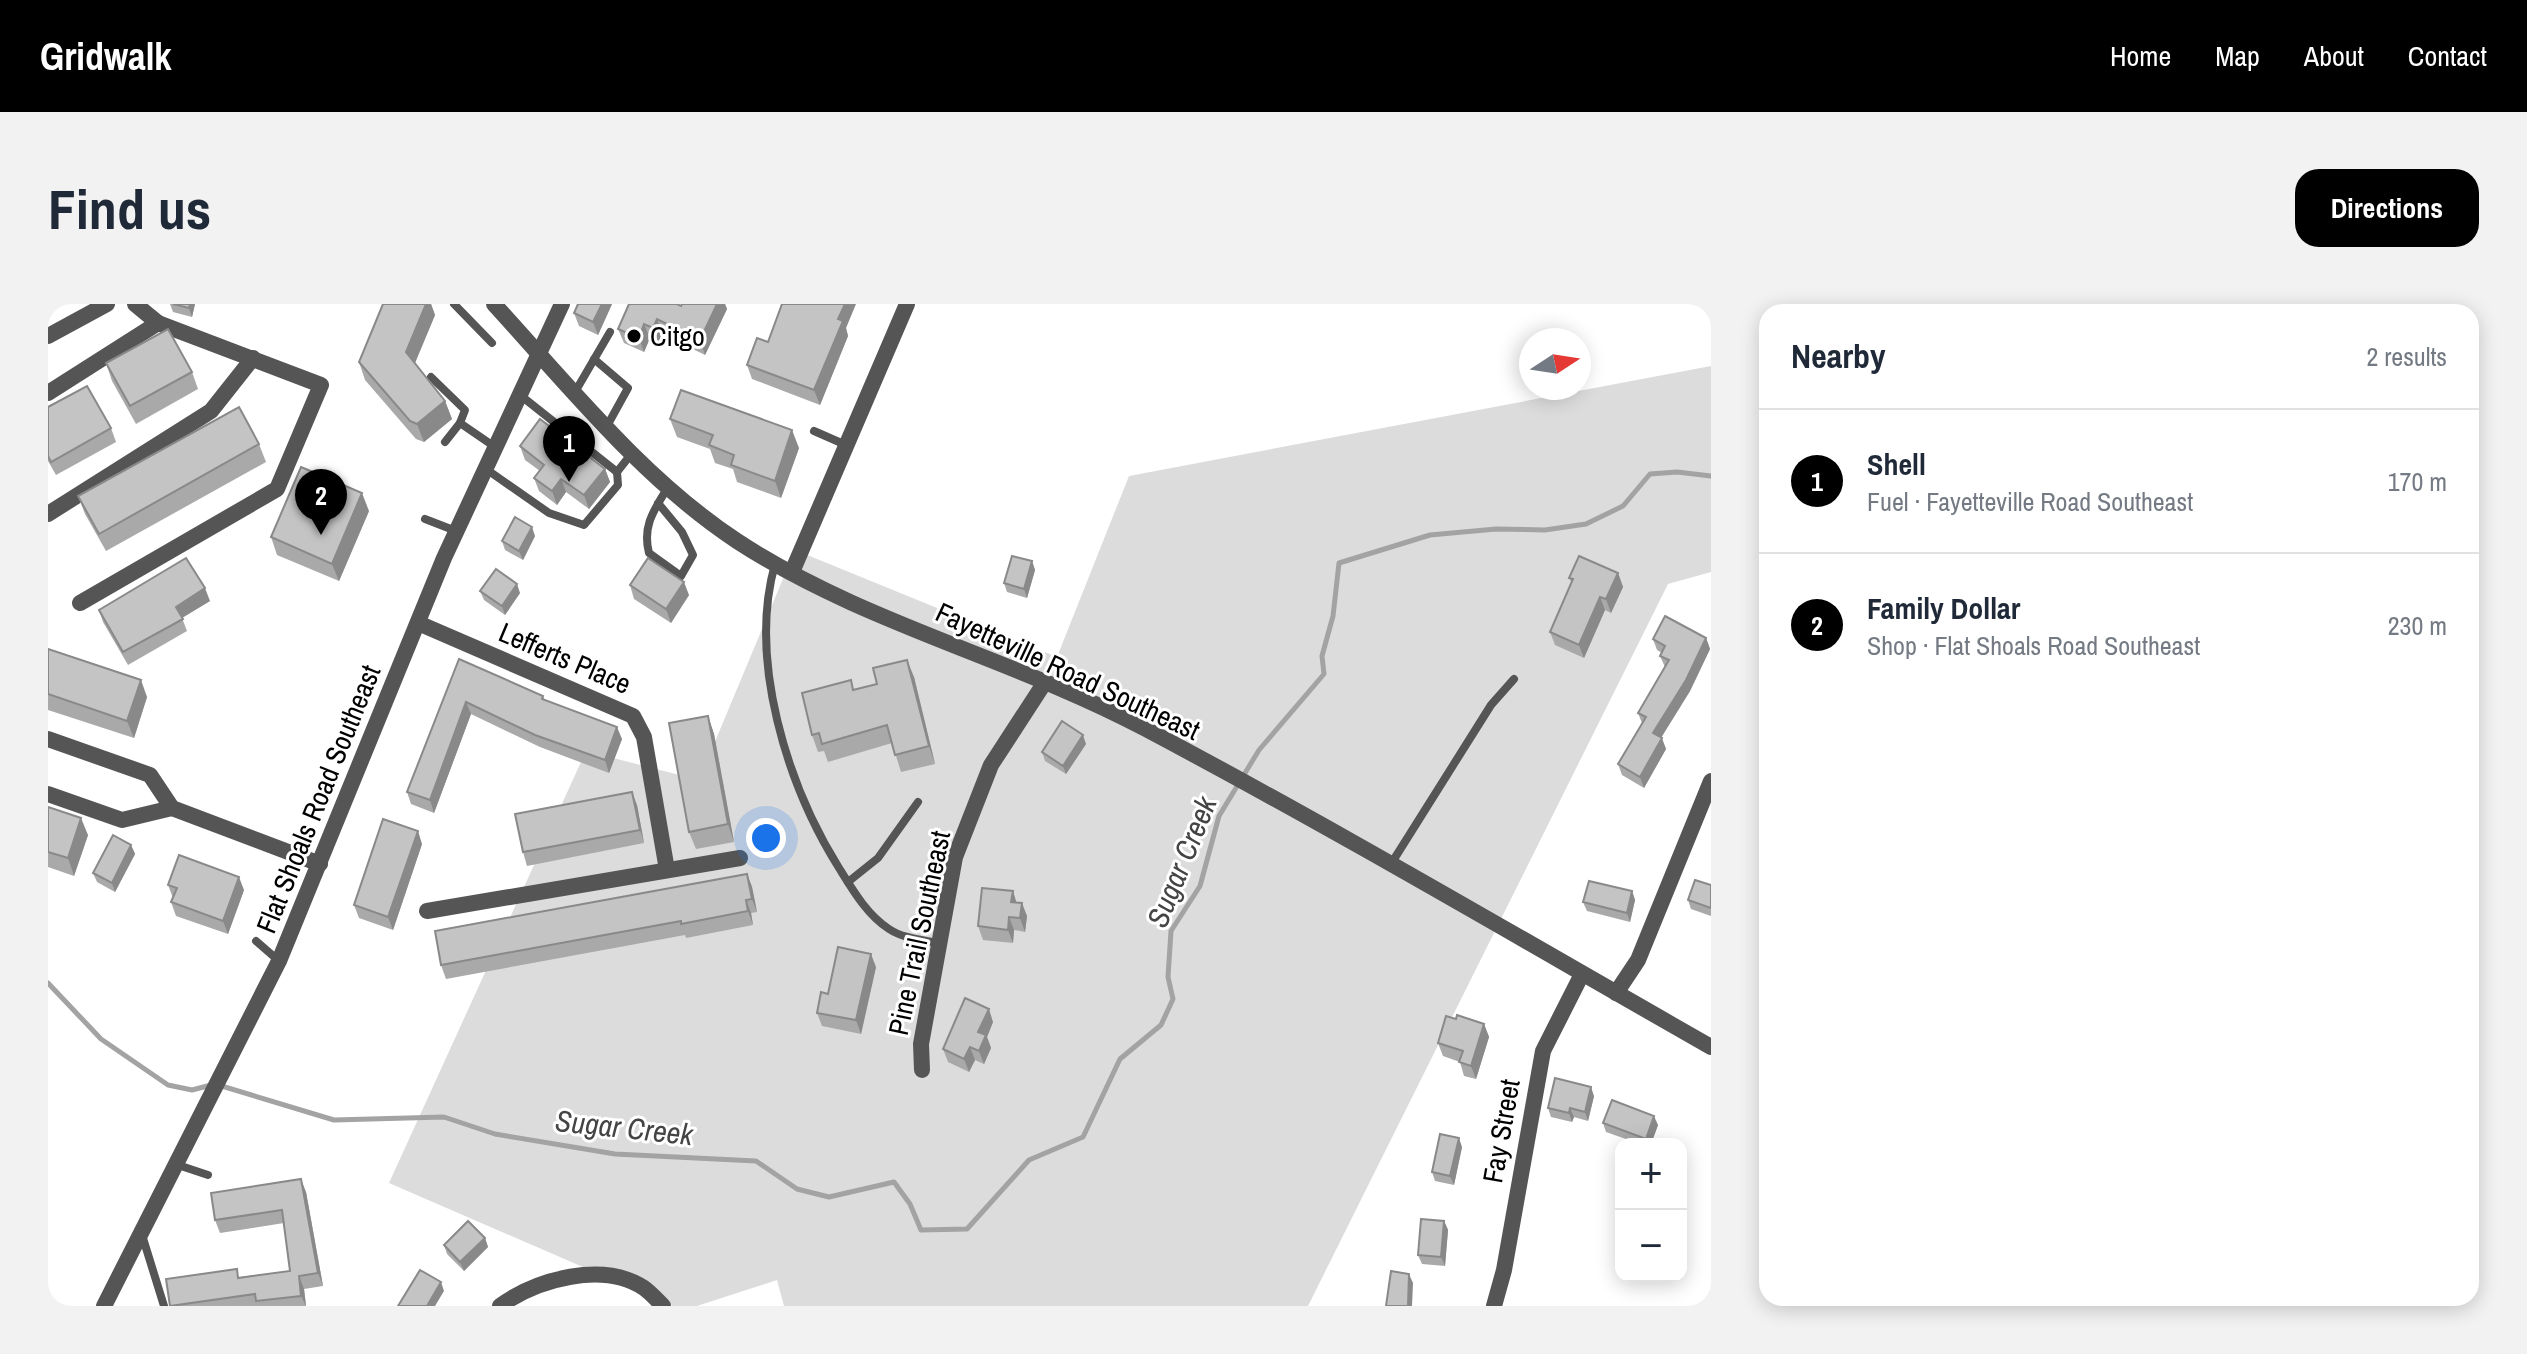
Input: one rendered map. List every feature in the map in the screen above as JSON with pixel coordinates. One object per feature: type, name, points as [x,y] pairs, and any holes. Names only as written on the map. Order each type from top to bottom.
[{"type":"street","points":[[48,336],[107,304]]},
{"type":"street","points":[[80,603],[277,489],[321,385],[158,323],[135,304]]},
{"type":"street","name":"Fayetteville Road Southeast","points":[[494,304],[632,453],[737,541],[865,609],[1045,682],[1141,727],[1711,1047]]},
{"type":"street","name":"Flat Shoals Road Southeast","points":[[104,1306],[279,961],[457,532],[562,304]]},
{"type":"street","points":[[792,572],[907,304]]},
{"type":"street","points":[[48,393],[158,323]]},
{"type":"street","points":[[48,514],[211,411],[253,358]]},
{"type":"street","name":"Lefferts Place","points":[[418,623],[633,716],[644,737],[667,870]]},
{"type":"street","name":"Pine Trail Southeast","points":[[922,1070],[921,1044],[942,944],[955,857],[986,778],[1045,682]]},
{"type":"street","points":[[48,739],[150,775],[172,808]]},
{"type":"street","points":[[1616,993],[1638,960],[1711,781]]},
{"type":"street","points":[[48,794],[122,820],[172,808],[320,864]]},
{"type":"street","points":[[427,911],[740,858]]},
{"type":"street","name":"Fay Street","points":[[1494,1306],[1543,1051],[1582,974]]},
{"type":"street","points":[[500,1306],[521,1291],[543,1283],[594,1276],[620,1278],[644,1288],[663,1306]]},
{"type":"lane","points":[[454,304],[492,343]]},
{"type":"lane","points":[[575,392],[610,332]]},
{"type":"lane","points":[[594,359],[628,388],[607,426]]},
{"type":"lane","points":[[431,377],[465,410],[460,423],[445,442]]},
{"type":"lane","points":[[520,395],[617,472]]},
{"type":"lane","points":[[460,423],[496,447]]},
{"type":"lane","points":[[814,431],[846,446]]},
{"type":"lane","points":[[486,469],[549,513],[584,525],[618,485],[617,472],[632,453]]},
{"type":"lane","points":[[658,503],[682,532],[693,555],[681,576],[649,553],[644,535],[658,503],[669,485]]},
{"type":"lane","points":[[425,519],[457,532]]},
{"type":"lane","points":[[776,563],[767,592],[766,630],[777,715],[790,764],[814,828],[858,899],[889,929],[942,944]]},
{"type":"lane","points":[[1390,866],[1491,705],[1514,679]]},
{"type":"lane","points":[[848,882],[878,858],[918,802]]},
{"type":"lane","points":[[256,941],[279,961]]},
{"type":"lane","points":[[178,1165],[208,1175]]},
{"type":"lane","points":[[142,1234],[164,1306]]},
{"type":"shaded area","points":[[1711,366],[1711,572],[1668,584],[1308,1306],[784,1306],[777,1280],[697,1306],[673,1306],[389,1183],[586,751],[699,780],[795,550],[1057,657],[1129,476],[1531,400],[1591,400],[1591,389]]},
{"type":"building","points":[[383,304],[426,304],[406,352],[445,401],[417,424],[410,421],[359,362]]},
{"type":"building","points":[[578,304],[602,304],[593,322],[574,313]]},
{"type":"building","points":[[629,304],[717,304],[700,340],[657,319],[653,328],[644,324],[639,338],[618,329]]},
{"type":"building","points":[[782,304],[845,304],[838,319],[843,321],[814,390],[747,365],[757,338],[768,342]]},
{"type":"building","points":[[168,329],[192,372],[130,406],[106,363]]},
{"type":"building","points":[[87,386],[111,428],[51,462],[48,456],[48,407]]},
{"type":"building","points":[[681,390],[792,430],[775,481],[731,465],[734,455],[709,445],[713,435],[670,419]]},
{"type":"building","points":[[239,407],[259,444],[99,534],[78,496]]},
{"type":"building","points":[[540,419],[605,469],[584,495],[561,479],[552,491],[534,478],[544,465],[520,446]]},
{"type":"building","points":[[301,467],[362,493],[332,564],[271,537]]},
{"type":"building","points":[[515,517],[532,527],[519,551],[502,541]]},
{"type":"building","points":[[1012,556],[1032,561],[1024,589],[1004,583]]},
{"type":"building","points":[[1579,556],[1618,573],[1606,599],[1600,597],[1579,645],[1550,632],[1573,579],[1569,578]]},
{"type":"building","points":[[186,558],[205,588],[176,607],[183,619],[123,652],[99,610]]},
{"type":"building","points":[[648,558],[684,582],[666,609],[630,585]]},
{"type":"building","points":[[496,569],[517,584],[502,606],[480,591]]},
{"type":"building","points":[[1665,616],[1706,638],[1686,680],[1653,733],[1662,738],[1640,777],[1618,764],[1646,717],[1638,713],[1669,660],[1660,656],[1665,646],[1653,639]]},
{"type":"building","points":[[48,649],[141,680],[127,721],[48,694]]},
{"type":"building","points":[[459,659],[543,696],[542,699],[617,727],[605,760],[535,735],[466,702],[430,800],[407,792]]},
{"type":"building","points":[[907,660],[929,746],[895,755],[887,725],[822,744],[819,733],[812,735],[802,693],[851,680],[853,690],[877,684],[873,668]]},
{"type":"building","points":[[708,716],[728,824],[689,832],[669,723]]},
{"type":"building","points":[[1062,721],[1083,735],[1063,766],[1042,752]]},
{"type":"building","points":[[632,792],[640,830],[523,852],[515,814]]},
{"type":"building","points":[[48,807],[81,818],[68,858],[48,852]]},
{"type":"building","points":[[383,819],[418,831],[388,917],[354,905]]},
{"type":"building","points":[[113,835],[131,845],[112,883],[93,873]]},
{"type":"building","points":[[179,855],[239,877],[223,921],[171,902],[177,888],[168,885]]},
{"type":"building","points":[[747,874],[752,899],[746,900],[748,911],[441,965],[435,931]]},
{"type":"building","points":[[1695,880],[1711,885],[1711,908],[1688,900]]},
{"type":"building","points":[[1589,881],[1632,891],[1627,913],[1583,902]]},
{"type":"building","points":[[982,888],[1013,891],[1011,902],[1022,903],[1020,918],[1009,917],[1008,930],[978,926]]},
{"type":"building","points":[[838,947],[871,954],[856,1020],[817,1013],[821,992],[828,994]]},
{"type":"building","points":[[965,998],[989,1009],[978,1032],[986,1035],[979,1051],[970,1047],[964,1059],[943,1049]]},
{"type":"building","points":[[1457,1015],[1484,1024],[1471,1066],[1459,1062],[1463,1051],[1438,1043],[1446,1016],[1456,1019]]},
{"type":"building","points":[[1555,1078],[1591,1087],[1585,1112],[1570,1108],[1569,1113],[1548,1108]]},
{"type":"building","points":[[1612,1100],[1654,1116],[1646,1138],[1603,1123]]},
{"type":"building","points":[[1440,1134],[1459,1138],[1450,1176],[1432,1172]]},
{"type":"building","points":[[301,1179],[318,1273],[299,1276],[301,1296],[256,1301],[255,1294],[170,1306],[166,1279],[237,1269],[238,1278],[290,1271],[282,1210],[215,1220],[211,1193]]},
{"type":"building","points":[[1421,1219],[1444,1221],[1441,1257],[1418,1255]]},
{"type":"building","points":[[468,1221],[485,1238],[460,1262],[444,1245]]},
{"type":"building","points":[[420,1270],[441,1282],[427,1306],[398,1306]]},
{"type":"building","points":[[1391,1271],[1409,1274],[1408,1306],[1386,1306]]},
{"type":"waterway","name":"Sugar Creek","points":[[48,983],[101,1039],[168,1085],[192,1090],[215,1084],[334,1120],[444,1117],[495,1134],[615,1154],[756,1161],[797,1189],[829,1197],[894,1182],[910,1204],[921,1230],[967,1229],[1029,1160],[1083,1137],[1120,1059],[1161,1025],[1173,999],[1168,977],[1171,931],[1200,886],[1219,816],[1259,750],[1324,674],[1322,656],[1333,616],[1339,563],[1430,535],[1496,529],[1545,530],[1586,524],[1623,506],[1650,474],[1677,472],[1711,476]]},
{"type":"place","name":"Citgo","points":[[634,336]]},
{"type":"place","name":"Shell","points":[[569,482]]},
{"type":"place","name":"Family Dollar","points":[[321,535]]}]
